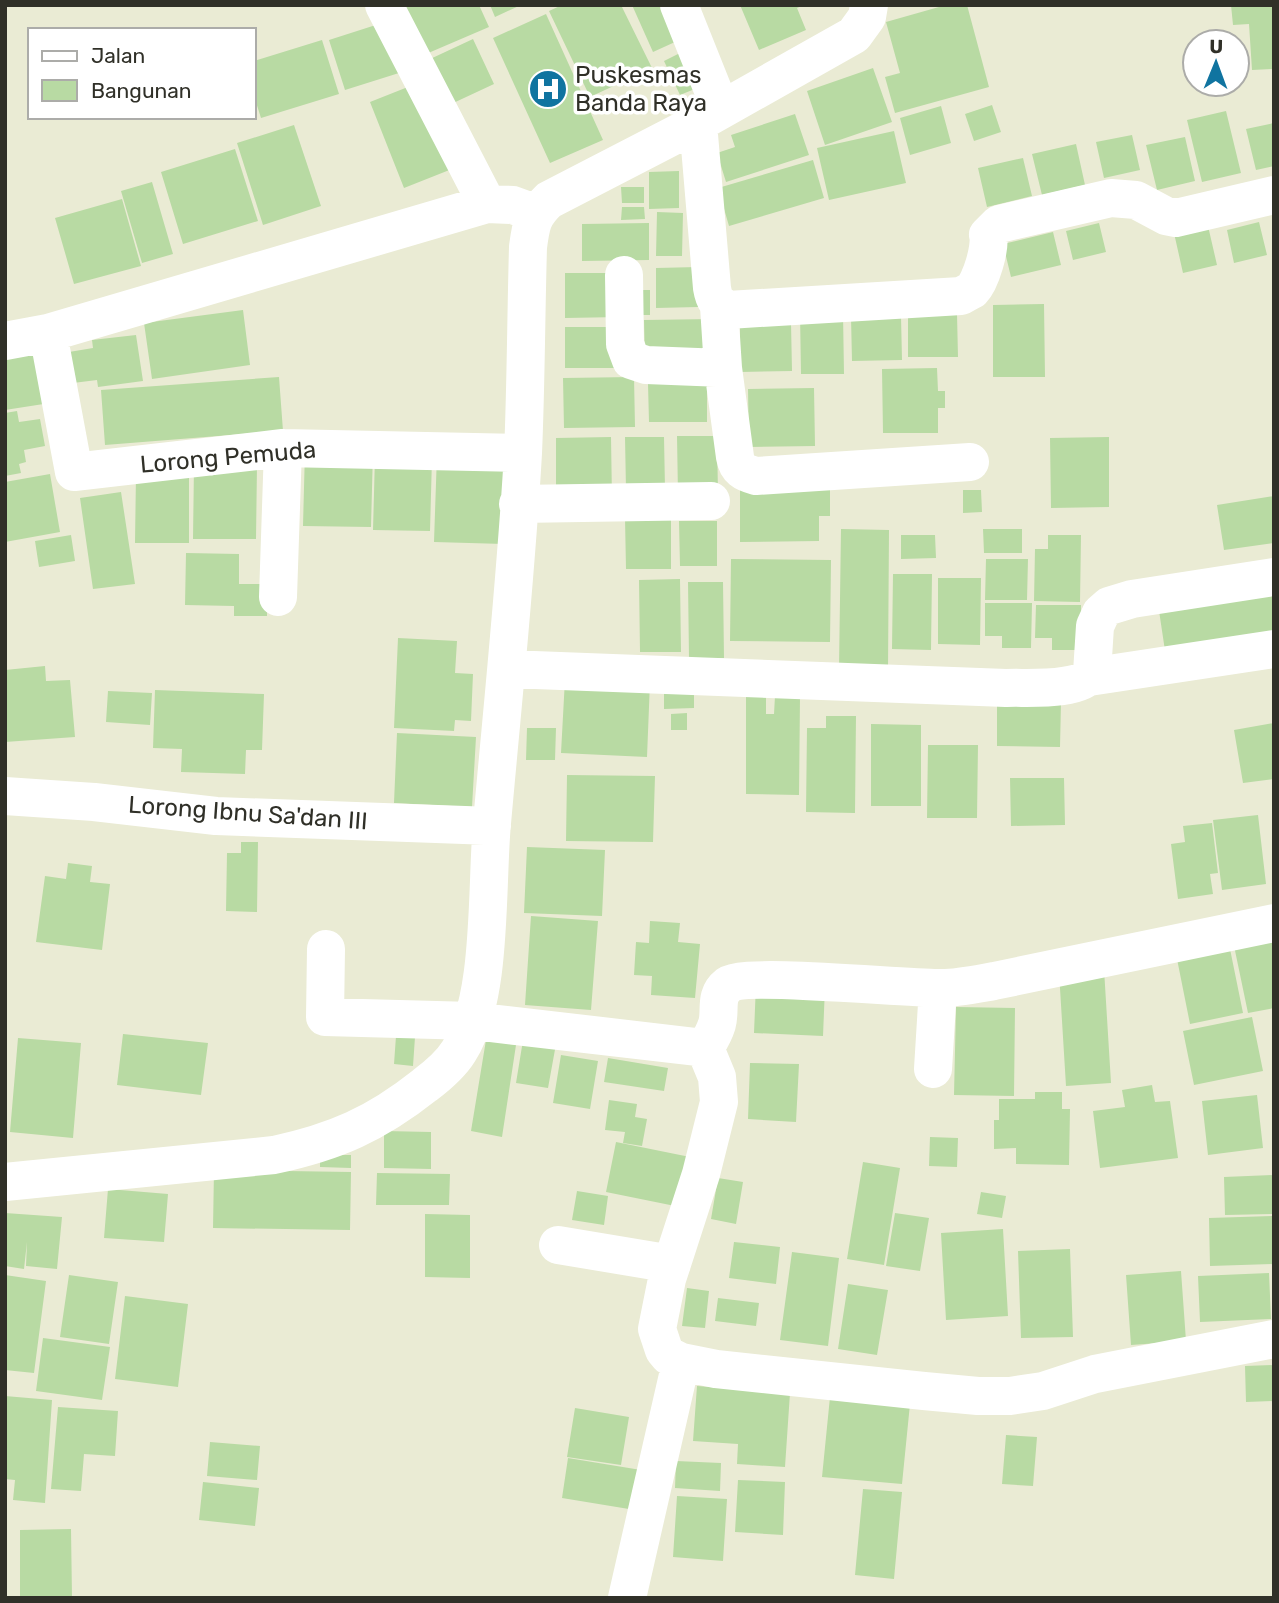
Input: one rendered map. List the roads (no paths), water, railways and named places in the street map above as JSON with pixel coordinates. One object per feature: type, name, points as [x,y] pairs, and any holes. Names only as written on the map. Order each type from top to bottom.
[{"type":"street","points":[[384,5],[487,204]]},
{"type":"street","points":[[680,5],[709,116],[712,288],[714,299],[719,306],[728,310],[961,296],[978,282],[990,243],[988,235],[999,223],[1111,198],[1136,200],[1166,216],[1176,218],[1274,195]]},
{"type":"street","points":[[5,1182],[274,1154],[311,1147],[376,1120],[434,1078],[459,1052],[473,1021],[480,994],[484,954],[523,453],[528,247],[535,213],[549,200],[709,116],[854,35],[867,17],[869,5]]},
{"type":"street","points":[[5,341],[48,333],[487,204],[513,205],[535,213]]},
{"type":"street","points":[[624,275],[625,344],[631,360],[646,365],[723,368]]},
{"type":"street","points":[[719,306],[723,368],[736,465],[746,473],[756,476],[970,462]]},
{"type":"street","name":"Lorong Pemuda","points":[[48,333],[74,472],[283,448],[523,453]]},
{"type":"street","points":[[278,597],[283,448]]},
{"type":"street","points":[[519,504],[711,501]]},
{"type":"street","points":[[1089,677],[1093,665],[1096,626],[1101,613],[1109,606],[1132,599],[1274,577]]},
{"type":"street","points":[[507,669],[1006,688],[1068,686],[1089,677],[1274,649]]},
{"type":"street","name":"Lorong Ibnu Sa'dan III","points":[[5,796],[94,802],[216,816],[492,825]]},
{"type":"street","points":[[705,1048],[718,1021],[718,999],[722,991],[733,982],[780,981],[938,988],[994,981],[1274,923]]},
{"type":"street","points":[[326,949],[325,1017],[473,1021],[705,1048]]},
{"type":"street","points":[[933,1069],[938,988]]},
{"type":"street","points":[[705,1048],[718,1077],[719,1102],[701,1174],[672,1264],[657,1329],[664,1350],[669,1356],[681,1362],[716,1369],[910,1390],[1010,1396],[1043,1391],[1095,1374],[1274,1339]]},
{"type":"street","points":[[558,1245],[672,1264]]},
{"type":"street","points":[[627,1598],[681,1362]]},
{"type":"place","name":"Puskesmas Banda Raya","points":[[548,89]]}]
